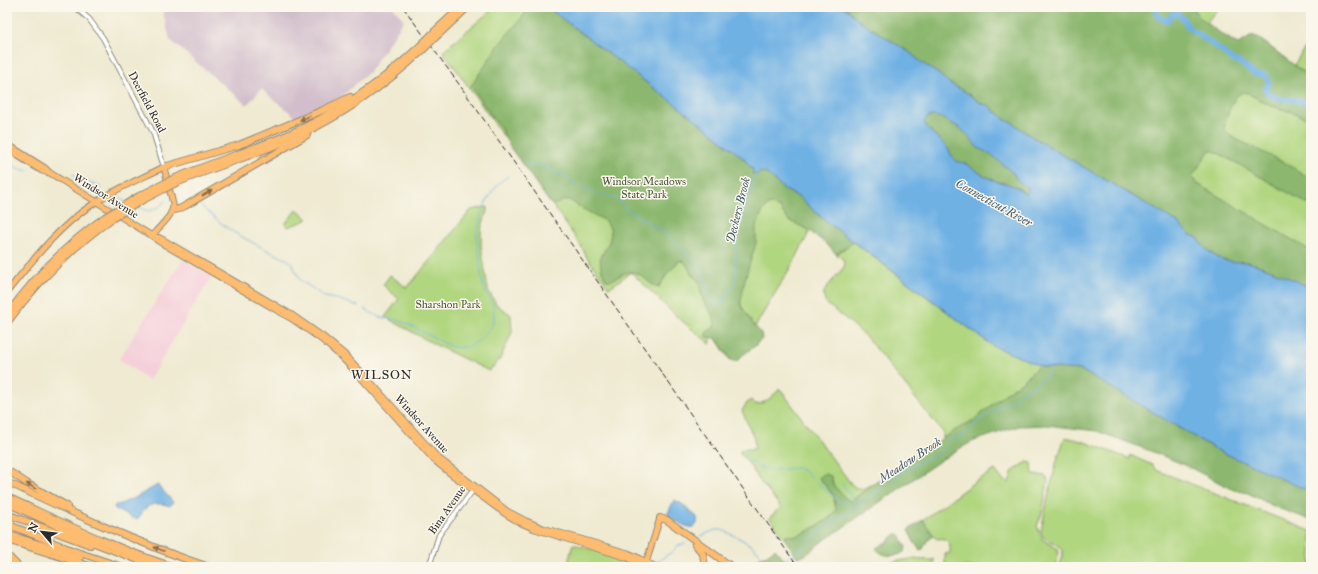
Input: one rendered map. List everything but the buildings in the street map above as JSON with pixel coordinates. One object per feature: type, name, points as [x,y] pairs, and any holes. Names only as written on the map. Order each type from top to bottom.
[{"type":"highway","points":[[437,33],[461,7]]},
{"type":"highway","points":[[173,210],[185,206],[330,122],[389,79],[437,33],[468,7]]},
{"type":"highway","points":[[8,320],[54,267],[107,219],[174,181],[295,132],[336,110],[378,82],[421,48]]},
{"type":"highway","points":[[164,167],[248,142],[327,109],[378,82]]},
{"type":"highway","points":[[174,181],[289,140],[344,111]]},
{"type":"highway","points":[[7,470],[53,498],[115,531]]},
{"type":"highway","points":[[7,482],[89,521],[152,547],[209,567]]},
{"type":"highway","points":[[7,496],[98,539],[174,567]]},
{"type":"highway","points":[[7,503],[91,541],[156,567]]},
{"type":"highway","points":[[7,514],[103,550],[143,562]]},
{"type":"highway","points":[[660,518],[697,546],[703,554],[705,567]]},
{"type":"highway","points":[[660,518],[667,520],[732,567]]},
{"type":"highway","points":[[7,524],[70,550],[122,567]]},
{"type":"highway","points":[[7,534],[114,567]]},
{"type":"highway","points":[[7,540],[93,567]]},
{"type":"highway","points":[[7,555],[18,567]]},
{"type":"main road","name":"Windsor Avenue","points":[[7,144],[27,159]]},
{"type":"main road","name":"Windsor Avenue","points":[[7,149],[45,168],[50,173],[158,241],[201,264],[292,319],[328,345],[343,359],[422,444],[442,462],[474,488],[517,516],[548,531],[612,551],[630,554],[650,565]]},
{"type":"main road","points":[[7,292],[54,237],[73,219],[96,202],[124,186],[164,167]]},
{"type":"main road","name":"Deerfield Road","points":[[164,167],[173,204],[173,210]]},
{"type":"main road","points":[[152,236],[173,210]]},
{"type":"main road","points":[[650,565],[660,518]]},
{"type":"street","name":"Deerfield Road","points":[[75,7],[89,19],[103,38],[153,132],[164,167]]},
{"type":"street","name":"Bina Avenue","points":[[429,567],[439,535],[474,488]]},
{"type":"shaded area","points":[[162,7],[393,7],[404,20],[369,72],[341,97],[297,118],[261,89],[247,105],[170,40]]},
{"type":"shaded area","points":[[183,259],[212,276],[149,380],[119,359]]},
{"type":"green space","name":"Windsor Meadows State Park","points":[[495,7],[547,7],[677,105],[818,215],[796,258],[739,354],[730,360],[713,334],[710,344],[675,315],[631,272],[609,288],[586,256],[580,244],[443,51]]},
{"type":"green space","name":"Windsor Meadows State Park","points":[[527,7],[547,7],[705,127],[744,159],[753,170],[753,174],[756,175],[762,172],[767,174],[785,190],[799,197],[818,215],[853,242],[836,254],[824,242],[807,229],[787,219],[780,208],[770,204],[767,206],[756,226],[756,243],[745,279],[741,301],[741,305],[752,323],[761,333],[762,339],[737,361],[730,359],[716,338],[707,337],[706,333],[714,327],[714,320],[711,312],[704,302],[698,281],[683,261],[679,261],[668,273],[659,287],[632,272],[606,280],[601,268],[600,259],[609,242],[611,234],[610,228],[604,220],[569,200],[565,200],[554,205],[550,203],[510,147],[501,128],[471,86],[500,43],[525,14]]},
{"type":"green space","points":[[843,7],[1193,7],[1195,12],[1205,22],[1238,44],[1252,36],[1260,39],[1311,78],[1311,120],[1292,112],[1271,106],[1247,93],[1242,92],[1236,97],[1231,107],[1226,118],[1224,128],[1228,134],[1233,137],[1289,165],[1311,179],[1311,206],[1240,165],[1210,150],[1192,177],[1196,183],[1311,251],[1311,288],[1255,264],[1226,261],[1215,256],[1205,248],[1198,238],[1189,234],[1177,222],[1026,133],[1012,122],[1005,120],[989,105],[982,104],[964,91],[949,83],[909,52],[858,20],[849,10]]},
{"type":"green space","points":[[1108,7],[1220,7],[1198,32],[1247,72],[1293,66],[1311,39],[1311,288],[1247,262],[1227,262]]},
{"type":"green space","points":[[934,116],[942,118],[960,128],[978,147],[992,155],[1014,174],[1021,183],[1028,187],[1029,192],[1025,194],[1013,186],[988,178],[965,164],[955,160],[943,144],[928,129],[923,121],[928,117]]},
{"type":"green space","name":"Sharshon Park","points":[[488,207],[481,230],[481,246],[488,290],[497,305],[511,315],[512,332],[500,359],[489,371],[434,344],[385,317],[399,299],[383,285],[390,275],[407,288],[471,210]]},
{"type":"green space","points":[[297,209],[307,218],[307,220],[288,227],[285,224]]},
{"type":"green space","points":[[853,242],[993,346],[1039,365],[1023,381],[974,420],[943,439],[943,432],[868,339],[825,302],[823,294],[844,267],[843,259],[836,254]]},
{"type":"green space","points":[[1039,365],[1043,367],[1081,370],[1217,450],[1311,492],[1311,520],[1275,507],[1248,493],[1234,490],[1185,465],[1097,431],[1047,425],[1019,426],[974,441],[962,447],[819,544],[809,553],[797,557],[784,538],[786,535],[796,536],[807,532],[830,518],[836,510],[834,496],[819,478],[821,475],[825,474],[831,476],[833,485],[848,500],[851,501],[873,484],[954,431],[974,420],[1023,381]]},
{"type":"green space","points":[[780,389],[852,485],[857,488],[865,488],[873,484],[850,502],[833,485],[832,478],[819,479],[834,497],[836,502],[836,510],[830,517],[811,529],[795,536],[786,535],[784,538],[770,518],[780,508],[780,506],[740,453],[743,449],[755,449],[754,438],[742,411],[746,404],[751,400],[755,404],[762,403]]},
{"type":"green space","points":[[1065,437],[1082,441],[1130,459],[1130,455],[1152,465],[1156,470],[1311,531],[1311,567],[1059,567],[1063,556],[1062,551],[1058,546],[1043,537],[1041,531],[1057,460]]},
{"type":"green space","points":[[1027,462],[1032,463],[1033,474],[1046,476],[1048,480],[1042,513],[1037,526],[1042,539],[1058,549],[1058,557],[1055,567],[945,567],[945,554],[950,553],[950,546],[946,540],[937,539],[931,534],[923,520],[973,483],[995,470],[1003,480],[1009,483],[1012,472]]},
{"type":"green space","points":[[923,520],[934,536],[928,540],[923,549],[920,550],[908,530]]},
{"type":"green space","points":[[896,534],[900,535],[906,547],[905,551],[898,555],[890,556],[878,551],[876,548],[889,541]]},
{"type":"green space","points":[[573,544],[636,563],[641,567],[567,567]]},
{"type":"green space","points":[[775,549],[788,564],[787,567],[754,567],[753,565],[755,561]]},
{"type":"green space","points":[[911,559],[934,559],[935,567],[861,567]]},
{"type":"water","name":"Connecticut River","points":[[547,7],[843,7],[850,11],[858,20],[909,52],[949,83],[964,91],[982,104],[989,105],[1005,120],[1012,122],[1026,133],[1177,222],[1189,234],[1198,238],[1205,248],[1215,256],[1226,261],[1247,262],[1263,267],[1311,288],[1311,492],[1217,450],[1081,370],[1043,367],[993,346],[823,219],[799,197],[785,190],[767,174],[761,172],[756,175],[753,174],[753,170],[744,159],[705,127]],"holes":[[[934,116],[942,118],[960,128],[969,136],[978,148],[992,155],[1014,174],[1019,182],[1028,187],[1028,192],[1025,194],[1021,190],[1009,184],[995,181],[964,163],[955,160],[947,147],[926,126],[924,122],[928,117]]]},
{"type":"water","points":[[158,485],[173,502],[170,506],[159,504],[150,505],[145,509],[140,517],[136,519],[114,508],[115,505],[135,498]]},
{"type":"water","points":[[674,500],[682,504],[697,517],[697,523],[695,526],[687,526],[668,516]]},
{"type":"waterway","points":[[1154,7],[1160,19],[1168,20],[1171,15],[1175,13],[1181,16],[1189,28],[1222,51],[1232,60],[1239,62],[1254,74],[1265,75],[1269,81],[1265,89],[1272,96],[1280,99],[1299,101],[1311,107]]},
{"type":"waterway","name":"Deckers Brook","points":[[7,165],[11,164],[22,170],[30,170]]},
{"type":"waterway","name":"Deckers Brook","points":[[525,165],[545,166],[576,184],[599,194],[616,198],[626,209],[665,233],[700,266],[709,294],[713,301],[722,305],[736,280],[736,245],[755,173]]},
{"type":"waterway","name":"Deckers Brook","points":[[72,174],[102,188]]},
{"type":"waterway","name":"Deckers Brook","points":[[364,309],[379,317],[397,320],[407,324],[452,347],[460,348],[474,344],[486,334],[493,321],[494,309],[483,285],[477,244],[477,230],[480,217],[489,197],[498,185],[508,176]]},
{"type":"waterway","name":"Deckers Brook","points":[[119,198],[126,202]]},
{"type":"waterway","name":"Deckers Brook","points":[[138,207],[150,211],[159,207],[166,201]]},
{"type":"waterway","name":"Deckers Brook","points":[[199,204],[230,230],[288,260],[292,263],[300,280],[325,297],[358,306]]},
{"type":"waterway","name":"Meadow Brook","points":[[701,536],[715,530],[722,530],[752,546],[759,552],[762,560],[769,559],[776,564],[780,563],[800,550],[817,534],[897,477],[924,459],[933,457],[948,447],[952,439],[966,434],[977,422],[1004,404],[1010,402],[1022,392],[1037,384],[1055,367]]},
{"type":"waterway","points":[[743,453],[757,467],[772,470],[797,468],[804,471],[842,504],[851,496],[856,504]]},
{"type":"waterway","points":[[843,484],[851,496]]},
{"type":"waterway","name":"Meadow Brook","points":[[655,563],[672,552],[678,546],[685,543]]},
{"type":"railway","points":[[403,7],[461,87],[798,567]]},
{"type":"district","name":"WILSON","points":[[382,375]]}]
